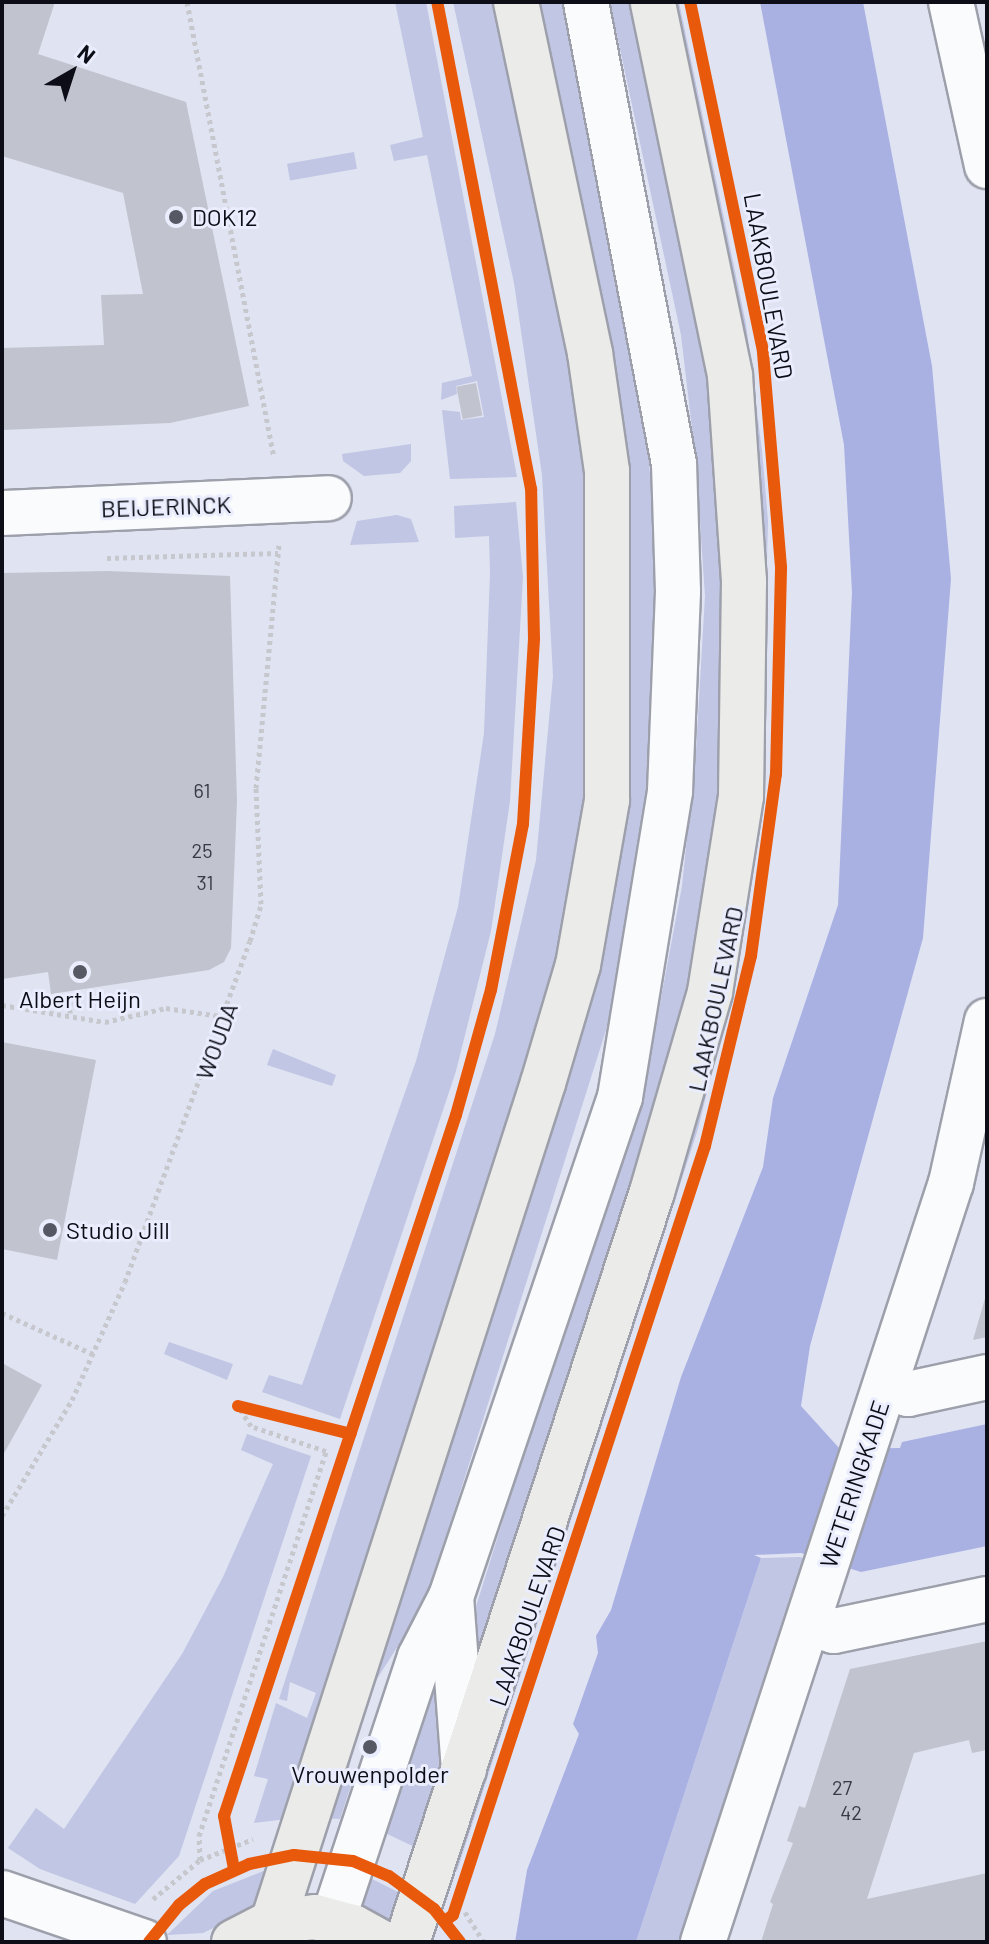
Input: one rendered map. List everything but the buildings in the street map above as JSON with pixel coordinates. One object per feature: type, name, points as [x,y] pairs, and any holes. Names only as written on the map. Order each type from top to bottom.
[{"type":"main road","points":[[273,1922],[543,1083],[578,965],[607,800],[607,471],[590,353],[516,2]]},
{"type":"main road","name":"LAAKBOULEVARD","points":[[407,1942],[440,1906],[464,1770],[652,1192],[710,992],[741,796],[744,581],[730,375],[653,2]]},
{"type":"main road","points":[[234,1942],[273,1922],[333,1920],[380,1942]]},
{"type":"street","name":"LAAKBOULEVARD","points":[[333,1920],[420,1657],[451,1597],[620,1097],[670,791],[678,591],[674,464],[586,2]]},
{"type":"street","points":[[951,2],[987,166]]},
{"type":"street","name":"BEIJERINCK","points":[[2,513],[282,513],[329,498]]},
{"type":"street","name":"WETERINGKADE","points":[[703,1942],[951,1183],[987,1021]]},
{"type":"street","points":[[885,1387],[908,1394],[987,1377]]},
{"type":"street","name":"LAAKBOULEVARD","points":[[451,1597],[464,1770]]},
{"type":"street","points":[[808,1623],[834,1631],[987,1599]]},
{"type":"street","points":[[4,1908],[144,1942]]},
{"type":"path","points":[[95,558],[278,553]]},
{"type":"path","points":[[70,991],[70,1013]]},
{"type":"path","points":[[2,1005],[70,1013],[105,1022],[166,1008],[226,1017]]},
{"type":"path","points":[[2,1313],[93,1354]]},
{"type":"path","points":[[238,1406],[256,1409]]},
{"type":"path","points":[[200,1860],[199,1836],[326,1451],[251,1426],[238,1406]]},
{"type":"path","points":[[224,1831],[232,1860]]},
{"type":"shaded area","points":[[395,2],[426,2],[517,477],[450,479],[442,410],[460,412],[461,420],[484,417],[477,381],[456,386],[457,394],[441,400],[442,383],[472,376],[427,155],[394,161],[390,145],[423,137]]},
{"type":"shaded area","points":[[453,2],[506,2],[595,472],[594,745],[565,962],[295,1818],[254,1823],[268,1779],[254,1776],[276,1703],[307,1718],[316,1693],[290,1682],[287,1701],[279,1699],[495,1034],[536,860],[553,676],[542,475],[514,283]]},
{"type":"shaded area","points":[[534,2],[563,2],[645,410],[661,614],[639,873],[606,1030],[415,1635],[409,1640],[405,1635],[366,1696],[347,1776],[355,1773],[340,1819],[321,1818],[441,1458],[626,681]]},
{"type":"shaded area","points":[[610,2],[640,2],[713,346],[730,728],[683,1030],[481,1680],[468,1632],[653,1041],[682,886],[696,751],[705,596],[696,462],[681,335]]},
{"type":"shaded area","points":[[669,2],[679,2],[746,324],[762,451],[768,521],[760,825],[733,985],[698,1129],[457,1871],[447,1864],[757,749]]},
{"type":"shaded area","points":[[354,152],[357,169],[290,181],[287,164]]},
{"type":"shaded area","points":[[411,444],[411,461],[400,473],[364,476],[343,461],[342,454]]},
{"type":"shaded area","points":[[516,502],[523,577],[510,801],[491,931],[456,1071],[340,1419],[262,1392],[269,1375],[302,1385],[416,1061],[458,907],[484,733],[490,573],[489,536],[455,538],[454,506]]},
{"type":"shaded area","points":[[397,515],[411,519],[419,542],[350,545],[357,521]]},
{"type":"shaded area","points":[[273,1049],[336,1075],[332,1086],[267,1065]]},
{"type":"shaded area","points":[[169,1342],[233,1364],[227,1380],[164,1354]]},
{"type":"shaded area","points":[[247,1434],[311,1456],[179,1856],[135,1904],[40,1869],[8,1848],[36,1808],[64,1829],[182,1654],[223,1577],[273,1464],[241,1450]]},
{"type":"shaded area","points":[[800,1557],[814,1562],[691,1942],[636,1942],[761,1558]]},
{"type":"shaded area","points":[[432,1662],[447,1741],[425,1852],[377,1829]]},
{"type":"shaded area","points":[[271,1868],[261,1899],[248,1911],[203,1933],[167,1935],[213,1891]]},
{"type":"shaded area","points":[[362,1874],[410,1898],[393,1924],[352,1907]]},
{"type":"water","points":[[760,2],[863,2],[932,366],[951,579],[923,938],[810,1346],[801,1406],[840,1449],[900,1448],[902,1442],[987,1424],[987,1546],[861,1572],[801,1553],[754,1555],[761,1558],[636,1942],[515,1942],[527,1870],[579,1734],[573,1724],[598,1653],[596,1636],[611,1610],[681,1377],[763,1167],[773,1098],[838,905],[852,592],[844,445]]},
{"type":"cycle path","points":[[234,1869],[224,1816],[456,1115],[491,990],[523,824],[534,639],[531,489],[437,2]]},
{"type":"cycle path","points":[[445,1921],[453,1915],[705,1146],[751,956],[776,774],[781,567],[763,351],[690,2]]},
{"type":"cycle path","points":[[238,1406],[351,1434]]},
{"type":"cycle path","points":[[149,1942],[179,1905],[205,1884],[249,1864],[294,1855],[353,1861],[389,1876],[434,1909],[460,1942]]},
{"type":"place","name":"DOK12","points":[[176,217]]},
{"type":"place","name":"Albert Heijn","points":[[80,972]]},
{"type":"place","name":"Studio Jill","points":[[50,1230]]},
{"type":"place","name":"Vrouwenpolder","points":[[370,1747]]}]
